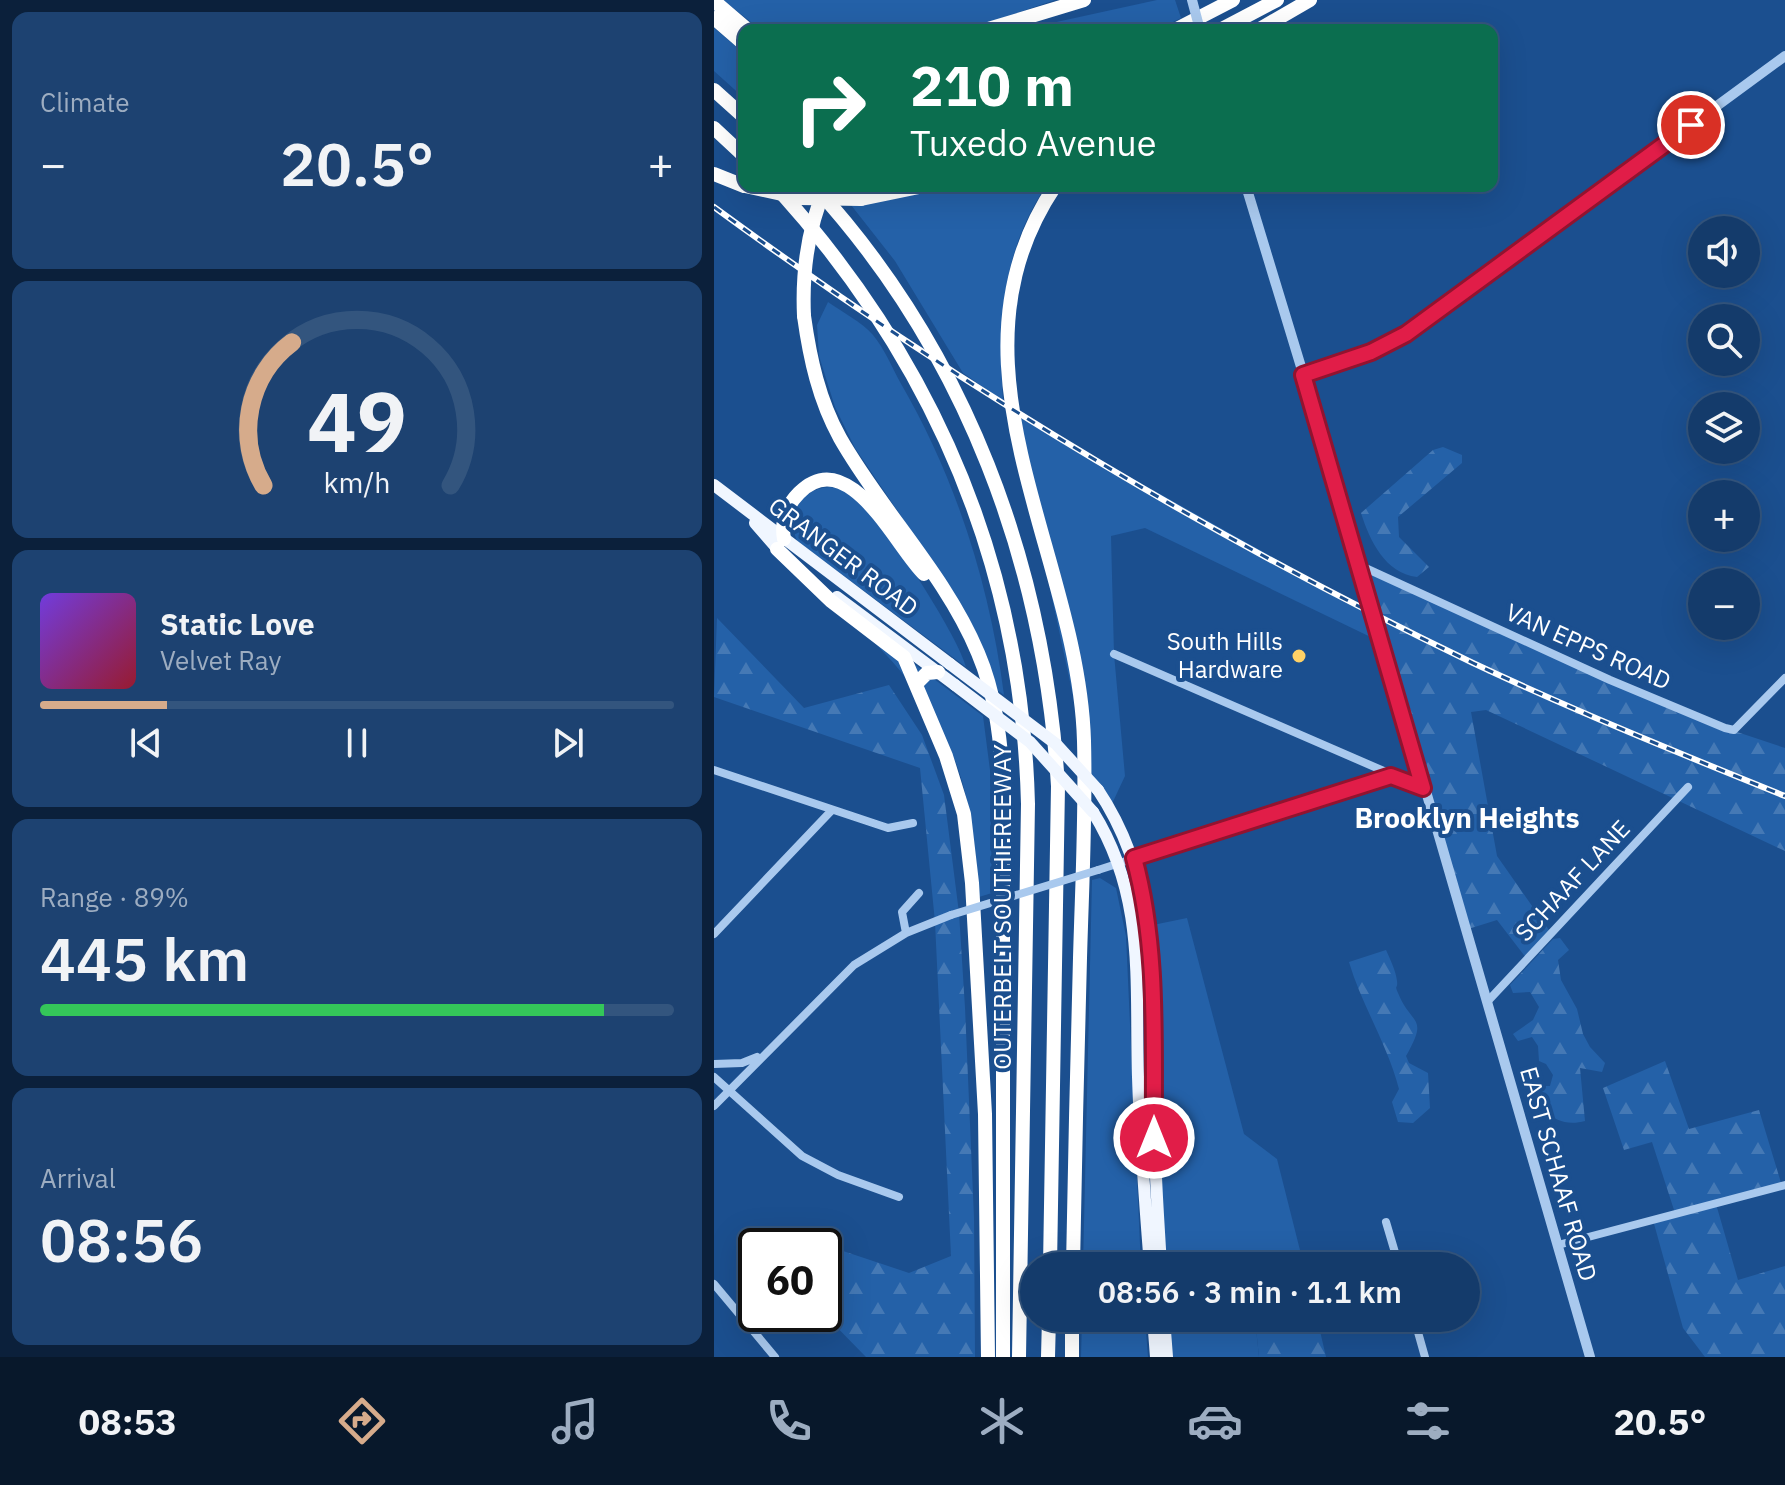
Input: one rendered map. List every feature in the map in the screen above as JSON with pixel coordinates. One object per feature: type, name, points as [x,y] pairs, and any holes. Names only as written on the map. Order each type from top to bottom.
[{"type":"highway","points":[[1005,24],[1084,0]]},
{"type":"highway","points":[[1187,24],[1233,0]]},
{"type":"highway","points":[[1231,24],[1277,0]]},
{"type":"highway","points":[[1268,24],[1310,0]]},
{"type":"highway","points":[[714,1],[741,24]]},
{"type":"highway","points":[[714,18],[738,39]]},
{"type":"highway","points":[[714,90],[738,112]]},
{"type":"highway","points":[[714,128],[738,150]]},
{"type":"highway","points":[[714,174],[738,184]]},
{"type":"highway","points":[[773,192],[800,198],[861,199],[895,192]]},
{"type":"highway","name":"OUTERBELT SOUTH FREEWAY","points":[[780,192],[860,290],[918,382],[964,480],[1007,620],[1025,729],[1028,804],[1019,1357]]},
{"type":"highway","points":[[819,192],[891,282],[959,396],[999,489],[1035,611],[1051,710],[1058,786],[1050,1252]]},
{"type":"highway","points":[[824,192],[807,251],[804,316],[813,368],[840,437],[945,593],[985,671],[996,714],[1002,769],[1003,1357]]},
{"type":"highway","points":[[1052,192],[1033,224],[1016,272],[1007,326],[1007,359],[1014,426],[1067,624],[1084,738],[1073,1252]]},
{"type":"highway","points":[[945,593],[920,570],[873,506],[847,486],[826,481],[809,485],[801,491],[784,519],[781,544],[831,601],[904,657],[917,683],[959,797],[972,883],[985,1114],[988,1357]]},
{"type":"highway","points":[[917,683],[927,673],[944,668]]},
{"type":"highway","points":[[1048,1357],[1049,1332]]},
{"type":"highway","points":[[1072,1332],[1072,1357]]},
{"type":"main road","name":"GRANGER ROAD","points":[[714,485],[781,544],[944,668],[1056,744],[1098,790],[1134,858],[1146,909],[1153,987],[1154,1138],[1160,1252]]},
{"type":"main road","name":"GRANGER ROAD","points":[[944,668],[955,685],[1030,742],[1093,812],[1121,863],[1135,935],[1138,1078],[1149,1252]]},
{"type":"main road","points":[[1154,1332],[1156,1357]]},
{"type":"main road","points":[[1165,1332],[1167,1357]]},
{"type":"street","points":[[1192,0],[1198,24]]},
{"type":"street","points":[[1303,375],[1371,352],[1406,334],[1785,56]]},
{"type":"street","name":"EAST SCHAAF ROAD","points":[[1248,192],[1371,597],[1423,788],[1590,1357]]},
{"type":"street","name":"VAN EPPS ROAD","points":[[1361,566],[1610,680],[1725,728],[1734,730],[1743,723],[1785,678]]},
{"type":"street","points":[[1114,654],[1423,788]]},
{"type":"street","points":[[714,770],[888,828],[913,823]]},
{"type":"street","points":[[714,1106],[839,977],[872,951],[906,933],[951,915],[1391,776]]},
{"type":"street","name":"SCHAAF LANE","points":[[1487,1002],[1688,787]]},
{"type":"street","points":[[714,934],[832,810]]},
{"type":"street","points":[[906,933],[902,912],[919,893]]},
{"type":"street","points":[[714,1064],[742,1063],[768,1050]]},
{"type":"street","points":[[714,1077],[802,1156],[838,1175],[899,1197]]},
{"type":"street","points":[[1558,1245],[1785,1185]]},
{"type":"street","points":[[1386,1222],[1395,1252]]},
{"type":"street","points":[[714,1284],[775,1357]]},
{"type":"street","points":[[1418,1332],[1425,1357]]},
{"type":"green space","points":[[723,0],[1055,0],[984,24],[753,24]]},
{"type":"green space","points":[[1157,0],[1175,0],[1181,18],[1169,24],[1047,24]]},
{"type":"green space","points":[[714,28],[738,48],[738,93],[714,71]]},
{"type":"green space","points":[[1043,192],[1020,237],[1006,289],[1001,344],[1003,401],[963,373],[895,261],[851,205],[918,194]]},
{"type":"green space","points":[[828,302],[863,326],[877,340],[938,456],[980,573],[1004,695],[994,688],[953,593],[855,448],[835,407],[819,356],[817,325]]},
{"type":"green space","points":[[1012,411],[1367,610],[1376,616],[1383,643],[1145,528],[1111,536],[1114,654],[1125,776],[1110,808],[1091,780]]},
{"type":"green space","points":[[1443,447],[1462,455],[1462,463],[1398,517],[1399,537],[1429,567],[1417,577],[1396,569],[1380,554],[1361,513],[1433,450]]},
{"type":"green space","points":[[830,487],[855,497],[884,530],[935,605],[966,667],[797,541],[793,521],[798,505],[810,492]]},
{"type":"green space","points":[[1361,566],[1725,728],[1785,748],[1785,851],[1486,710],[1471,712],[1497,856],[1551,933],[1527,959],[1497,920],[1465,930]]},
{"type":"green space","points":[[717,618],[804,708],[889,685],[922,735],[944,795],[959,913],[974,1218],[975,1357],[866,1357],[842,1332],[842,1251],[909,1273],[951,1256],[935,922],[920,768],[714,697]]},
{"type":"green space","points":[[860,623],[983,716],[990,770],[992,893],[979,897],[970,814],[950,747],[914,688],[858,626]]},
{"type":"green space","points":[[1100,878],[1116,888],[1126,936],[1140,1252],[1083,1252],[1092,880]]},
{"type":"green space","points":[[1187,918],[1244,1134],[1277,1159],[1300,1252],[1160,1252],[1148,926]]},
{"type":"green space","points":[[1560,938],[1569,950],[1558,960],[1561,980],[1577,1009],[1583,1034],[1605,1063],[1602,1072],[1580,1068],[1585,1121],[1575,1123],[1557,1120],[1538,1102],[1528,1086],[1550,1086],[1553,1075],[1546,1064],[1539,1061],[1538,1046],[1532,1037],[1518,1041],[1513,1034],[1533,1020],[1539,1007],[1530,992],[1513,993],[1510,985],[1553,939]]},
{"type":"green space","points":[[1386,950],[1395,973],[1396,988],[1417,1027],[1406,1056],[1409,1063],[1428,1073],[1430,1108],[1413,1123],[1398,1122],[1392,1102],[1399,1089],[1394,1072],[1349,962]]},
{"type":"green space","points":[[1665,1061],[1689,1129],[1759,1110],[1782,1186],[1716,1204],[1738,1280],[1785,1266],[1785,1357],[1705,1357],[1683,1328],[1653,1220],[1675,1213],[1652,1142],[1624,1150],[1603,1088]]},
{"type":"green space","points":[[1082,1332],[1146,1332],[1148,1357],[1081,1357]]},
{"type":"green space","points":[[1165,1332],[1256,1332],[1259,1357],[1167,1357]]},
{"type":"green space","points":[[1256,1332],[1320,1332],[1326,1357],[1259,1357]]},
{"type":"railway","points":[[714,207],[804,272],[989,394],[1083,453],[1275,562],[1511,681],[1785,796]]},
{"type":"place","name":"South Hills Hardware","points":[[1299,656]]},
{"type":"district","name":"Brooklyn Heights","points":[[1467,818]]},
{"type":"route","points":[[1154,1138],[1152,969],[1146,909],[1134,858],[1391,776],[1423,788],[1371,597],[1303,375],[1371,352],[1406,334],[1691,125]]}]
